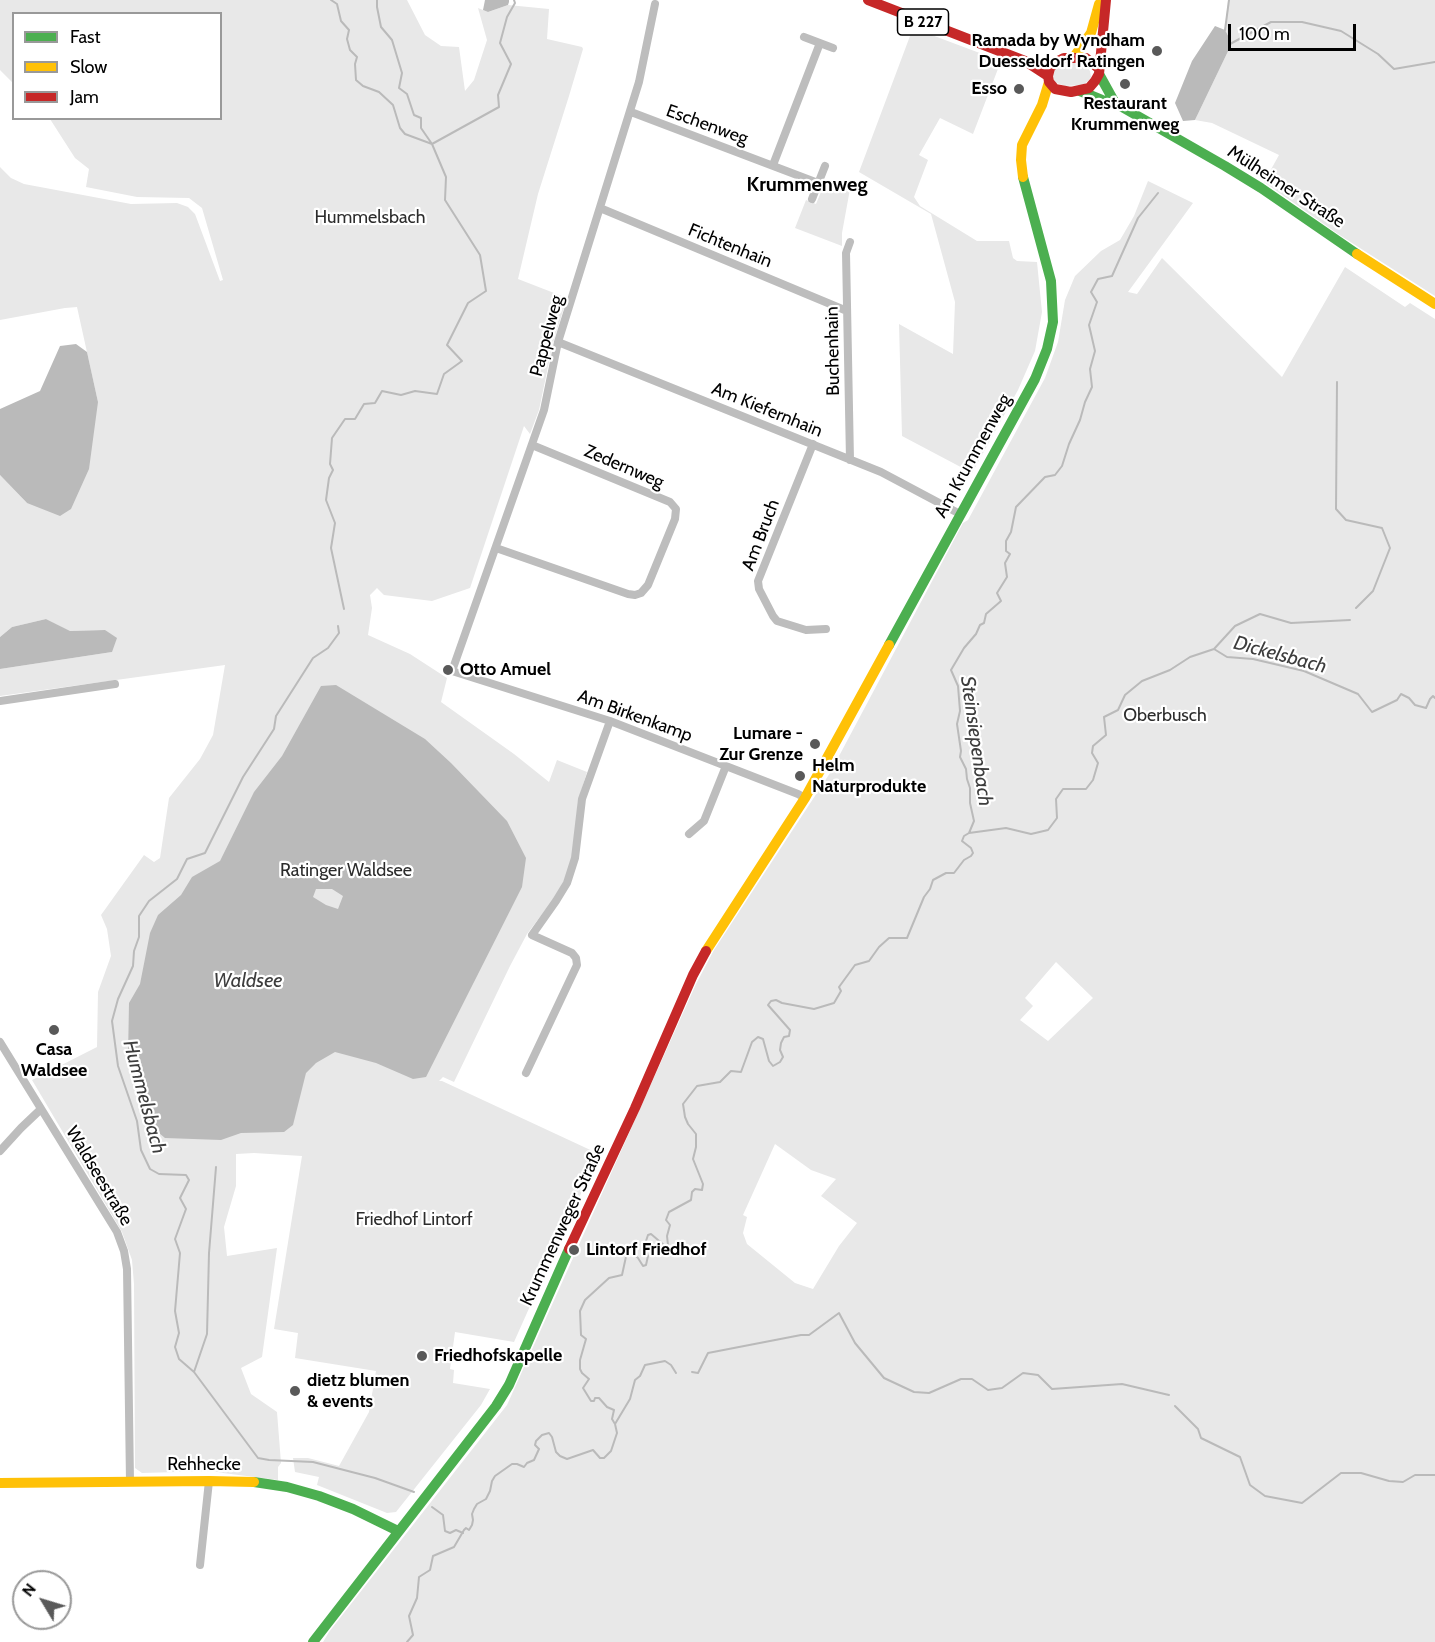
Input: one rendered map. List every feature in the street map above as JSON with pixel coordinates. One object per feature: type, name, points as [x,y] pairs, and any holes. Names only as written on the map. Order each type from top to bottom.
[{"type":"main road","name":"B 227","points":[[868,0],[1025,61],[1048,79],[1055,89],[1062,91]]},
{"type":"main road","points":[[1074,57],[1092,33],[1100,0]]},
{"type":"main road","points":[[1062,91],[1071,93],[1080,91],[1089,88],[1095,81],[1106,0]]},
{"type":"main road","name":"B 227","points":[[1025,61],[1056,62],[1074,57]]},
{"type":"main road","points":[[1074,57],[1086,58],[1098,71],[1115,103]]},
{"type":"main road","points":[[1048,79],[1050,68],[1056,62]]},
{"type":"main road","name":"Am Krummenweg","points":[[805,798],[1035,379],[1047,349],[1053,322],[1051,281],[1022,174],[1021,160],[1022,145],[1042,105],[1048,79]]},
{"type":"main road","name":"Am Krummenweg","points":[[1042,105],[1062,91]]},
{"type":"main road","name":"Mülheimer Straße","points":[[1080,91],[1115,103],[1261,188],[1435,304]]},
{"type":"main road","name":"Krummenweger Straße","points":[[313,1642],[496,1406],[509,1385],[550,1290],[636,1108],[693,975],[712,941],[805,798]]},
{"type":"main road","name":"Rehhecke","points":[[0,1483],[253,1482],[286,1487],[319,1496],[353,1509],[398,1531]]},
{"type":"street","name":"Pappelweg","points":[[452,671],[544,410],[558,342],[639,82],[655,4]]},
{"type":"street","points":[[804,37],[833,48]]},
{"type":"street","points":[[773,165],[820,43]]},
{"type":"street","name":"Eschenweg","points":[[630,112],[818,183]]},
{"type":"street","points":[[812,199],[825,166]]},
{"type":"street","name":"Fichtenhain","points":[[600,208],[848,311]]},
{"type":"street","name":"Buchenhain","points":[[850,242],[846,253],[850,460]]},
{"type":"street","name":"Am Kiefernhain","points":[[558,342],[881,472],[960,514]]},
{"type":"street","name":"Am Bruch","points":[[813,444],[758,582],[759,589],[777,621],[806,630],[826,629]]},
{"type":"street","name":"Zedernweg","points":[[496,548],[628,594],[639,594],[648,585],[675,519],[676,509],[670,502],[532,445]]},
{"type":"street","name":"Am Birkenkamp","points":[[452,671],[610,721],[805,798]]},
{"type":"street","points":[[0,701],[115,684]]},
{"type":"street","points":[[526,1073],[577,965],[572,953],[531,935],[567,883],[575,858],[582,799],[610,721]]},
{"type":"street","points":[[689,834],[704,821],[726,766]]},
{"type":"street","name":"Waldseestraße","points":[[0,1042],[117,1232],[124,1251],[127,1269],[130,1482]]},
{"type":"street","points":[[0,1151],[41,1110]]},
{"type":"street","points":[[200,1565],[209,1481]]},
{"type":"green space","points":[[0,0],[407,0],[425,35],[441,46],[459,47],[465,91],[474,80],[487,40],[478,8],[488,12],[508,5],[549,9],[547,39],[583,49],[538,194],[518,279],[567,298],[553,343],[539,410],[530,434],[524,426],[470,588],[432,601],[384,595],[377,588],[370,595],[372,608],[368,635],[410,654],[447,678],[441,702],[549,782],[557,760],[587,772],[578,801],[573,855],[564,881],[527,934],[454,1082],[443,1077],[439,1081],[599,1154],[552,1257],[545,1261],[537,1278],[539,1286],[514,1342],[455,1332],[450,1369],[454,1370],[453,1383],[490,1389],[481,1405],[396,1512],[387,1513],[317,1485],[319,1477],[295,1472],[293,1458],[308,1458],[339,1466],[369,1412],[376,1371],[295,1358],[298,1333],[274,1329],[302,1156],[236,1154],[236,1186],[224,1227],[227,1256],[277,1248],[262,1357],[241,1368],[251,1394],[277,1412],[281,1463],[278,1467],[278,1480],[213,1471],[142,1473],[135,1468],[132,1260],[122,1232],[32,1080],[97,1047],[98,992],[111,956],[107,929],[101,915],[144,855],[154,862],[160,858],[169,798],[200,759],[213,735],[225,665],[0,696],[0,669],[112,652],[105,630],[69,631],[46,619],[12,627],[0,637],[0,475],[27,503],[98,402],[77,307],[0,320],[0,167],[11,178],[24,184],[131,204],[177,203],[188,207],[195,214],[220,281],[223,280],[202,208],[189,198],[137,197],[86,187],[89,169],[75,158],[51,120],[222,120],[222,12],[12,12],[12,82],[0,70]]},
{"type":"green space","points":[[1228,0],[1435,0],[1435,296],[1338,234],[1264,182],[1279,155],[1212,123],[1195,120],[1232,43],[1225,30]]},
{"type":"green space","points":[[913,28],[1001,61],[973,134],[940,118],[919,155],[928,160],[914,197],[920,206],[977,241],[1009,241],[1013,258],[1017,261],[1037,262],[1042,312],[1035,351],[1018,390],[972,473],[902,436],[899,324],[953,354],[955,302],[931,214],[859,172]]},
{"type":"green space","points":[[1070,63],[1086,66],[1090,71],[1091,77],[1083,85],[1065,86],[1054,82],[1053,72],[1056,68]]},
{"type":"green space","points":[[826,180],[850,189],[842,233],[842,246],[795,228],[806,200],[816,204]]},
{"type":"green space","name":"Oberbusch","points":[[1148,181],[1193,203],[1128,292],[1137,294],[1162,258],[1282,377],[1345,267],[1405,307],[1410,303],[1435,319],[1435,1642],[323,1642],[507,1405],[696,984],[714,950],[830,773],[963,523],[968,520],[1045,378],[1058,342],[1065,300],[1075,276],[1101,251],[1120,240],[1134,216]],"holes":[[[1056,962],[1093,998],[1048,1041],[1020,1020],[1033,1006],[1025,998]],[[775,1144],[811,1170],[836,1179],[821,1196],[857,1223],[839,1246],[813,1289],[795,1283],[747,1244],[743,1233],[747,1217],[743,1215]]]},
{"type":"water","points":[[485,0],[509,0],[509,2],[508,5],[488,12],[483,10]]},
{"type":"water","points":[[1215,26],[1225,30],[1232,43],[1195,120],[1183,121],[1175,103],[1192,61]]},
{"type":"water","points":[[76,344],[87,352],[98,402],[89,469],[71,509],[60,516],[27,503],[0,475],[0,409],[40,391],[60,346]]},
{"type":"water","points":[[46,619],[70,631],[105,630],[117,638],[112,652],[0,669],[0,637],[12,627]]},
{"type":"water","name":"Waldsee","points":[[336,685],[425,739],[451,763],[507,821],[526,858],[522,887],[426,1077],[413,1079],[376,1063],[335,1052],[316,1063],[306,1073],[293,1125],[284,1132],[241,1133],[221,1140],[165,1138],[153,1128],[144,1112],[138,1078],[128,1057],[129,1003],[140,984],[150,933],[158,915],[181,895],[192,877],[220,861],[254,792],[282,756],[321,686]],"holes":[[[316,889],[332,889],[343,896],[338,909],[313,897]]]},
{"type":"waterway","name":"Hummelsbach","points":[[331,0],[337,4],[341,21],[349,30],[347,39],[350,50],[357,57],[356,80],[363,86],[379,92],[393,105],[400,128],[405,134],[432,144],[499,107],[498,95],[511,64],[500,43],[507,17],[515,3],[514,0]]},
{"type":"waterway","name":"Hummelsbach","points":[[344,609],[331,548],[335,523],[326,500],[329,478],[333,470],[330,464],[332,438],[345,419],[355,419],[364,404],[375,403],[382,391],[401,395],[415,391],[437,394],[444,374],[462,361],[447,345],[468,303],[486,291],[480,255],[445,200],[446,177],[432,144],[421,128],[421,118],[414,115],[407,94],[399,88],[402,73],[392,40],[381,27],[377,0]]},
{"type":"waterway","name":"Steinsiepenbach","points":[[1225,30],[1229,0]]},
{"type":"waterway","points":[[1230,44],[1271,22],[1302,22],[1341,31],[1378,54],[1394,69],[1435,62]]},
{"type":"waterway","name":"Steinsiepenbach","points":[[969,833],[974,821],[966,769],[960,757],[957,724],[960,711],[958,686],[951,670],[980,625],[984,623],[986,614],[1001,601],[997,593],[1007,577],[1005,563],[1010,554],[1006,551],[1006,541],[1011,532],[1016,507],[1045,477],[1055,475],[1062,466],[1080,420],[1092,387],[1090,369],[1095,351],[1089,325],[1097,302],[1091,292],[1098,279],[1112,276],[1138,218],[1158,193]]},
{"type":"waterway","points":[[1337,382],[1336,509],[1346,520],[1382,528],[1390,548],[1373,591],[1356,608]]},
{"type":"waterway","points":[[1214,649],[1235,626],[1260,614],[1291,623],[1350,620]]},
{"type":"waterway","name":"Hummelsbach","points":[[338,626],[339,633],[328,648],[313,658],[276,716],[274,729],[243,777],[205,853],[187,859],[177,879],[149,901],[139,916],[139,937],[134,951],[133,966],[118,999],[112,1021],[118,1066],[137,1121],[141,1150],[150,1169],[159,1174],[186,1175],[189,1180],[180,1198],[186,1209],[175,1239],[180,1253],[175,1311],[179,1333],[175,1347],[179,1359],[194,1372],[258,1458],[313,1462],[375,1478],[414,1492]]},
{"type":"waterway","name":"Dickelsbach","points":[[407,1642],[413,1635],[409,1616],[417,1598],[419,1577],[430,1570],[433,1556],[454,1547],[464,1530],[466,1528],[469,1530],[474,1509],[477,1504],[486,1499],[495,1476],[512,1464],[524,1467],[534,1460],[539,1449],[535,1445],[536,1441],[542,1435],[549,1433],[556,1452],[567,1459],[593,1450],[600,1458],[604,1458],[611,1451],[617,1433],[612,1419],[614,1410],[607,1407],[599,1398],[591,1401],[583,1388],[589,1379],[580,1369],[586,1339],[581,1335],[580,1311],[585,1300],[609,1278],[622,1275],[627,1252],[630,1251],[643,1266],[646,1265],[648,1256],[644,1247],[648,1235],[651,1234],[665,1246],[668,1245],[667,1236],[670,1225],[666,1220],[669,1212],[691,1200],[695,1189],[702,1190],[703,1184],[693,1159],[696,1134],[688,1124],[683,1104],[697,1086],[720,1082],[731,1071],[741,1072],[752,1042],[758,1037],[763,1039],[769,1061],[773,1066],[780,1062],[783,1057],[780,1050],[781,1043],[784,1037],[789,1036],[790,1030],[768,1005],[771,1001],[776,1000],[814,1009],[834,1003],[841,991],[839,987],[855,965],[869,961],[889,938],[907,938],[933,880],[946,873],[954,873],[964,860],[971,856],[973,853],[971,848],[962,841],[964,836],[969,833],[1006,828],[1031,834],[1048,830],[1057,818],[1056,799],[1063,789],[1086,789],[1093,780],[1098,763],[1092,753],[1093,746],[1106,735],[1104,717],[1118,710],[1125,695],[1142,681],[1170,670],[1190,657],[1214,649],[1227,657],[1253,659],[1304,671],[1358,694],[1372,712],[1397,700],[1401,694],[1415,705],[1426,708],[1430,699],[1433,696],[1435,698]]},
{"type":"waterway","points":[[194,1372],[207,1334],[209,1253],[216,1167]]},
{"type":"waterway","points":[[692,1372],[698,1373],[708,1353],[809,1335],[839,1313],[855,1343],[884,1378],[914,1392],[929,1393],[961,1379],[972,1379],[988,1390],[1002,1388],[1023,1373],[1038,1375],[1052,1389],[1122,1384],[1169,1395]]},
{"type":"waterway","points":[[615,1424],[630,1399],[635,1380],[640,1376],[645,1365],[665,1361],[676,1373]]},
{"type":"waterway","points":[[1175,1406],[1198,1429],[1201,1438],[1240,1457],[1250,1485],[1265,1496],[1302,1503],[1341,1473],[1361,1473],[1389,1481],[1403,1482],[1415,1475],[1435,1475]]},
{"type":"waterway","name":"Hummelsbach","points":[[432,1507],[443,1515],[445,1531],[450,1533],[456,1530],[463,1533]]},
{"type":"traffic: fast","points":[[1099,74],[1115,103]]},
{"type":"traffic: fast","points":[[1080,91],[1115,103],[1225,166],[1357,254]]},
{"type":"traffic: fast","points":[[889,645],[1035,379],[1047,349],[1053,322],[1051,281],[1023,177]]},
{"type":"traffic: fast","points":[[313,1642],[496,1406],[509,1385],[569,1249]]},
{"type":"traffic: fast","points":[[254,1482],[287,1487],[319,1496],[353,1509],[398,1531]]},
{"type":"traffic: slow","points":[[1074,57],[1091,33],[1099,4]]},
{"type":"traffic: slow","points":[[1023,177],[1022,145],[1042,105],[1049,82]]},
{"type":"traffic: slow","points":[[1357,254],[1435,304]]},
{"type":"traffic: slow","points":[[706,951],[805,798],[889,645]]},
{"type":"traffic: slow","points":[[0,1483],[254,1482]]},
{"type":"traffic: jam","points":[[868,0],[1025,61],[1048,76]]},
{"type":"traffic: jam","points":[[1098,68],[1086,58],[1064,58],[1050,68],[1049,82],[1055,89],[1071,92],[1089,88],[1095,81],[1099,74],[1106,0]]},
{"type":"traffic: jam","points":[[569,1249],[706,951]]},
{"type":"place","name":"Ramada by Wyndham Duesseldorf Ratingen","points":[[1157,51]]},
{"type":"place","name":"Restaurant Krummenweg","points":[[1125,84]]},
{"type":"place","name":"Esso","points":[[1019,89]]},
{"type":"place","name":"Otto Amuel","points":[[448,670]]},
{"type":"place","name":"Lumare - Zur Grenze","points":[[815,744]]},
{"type":"place","name":"Helm Naturprodukte","points":[[800,776]]},
{"type":"place","name":"Casa Waldsee","points":[[54,1030]]},
{"type":"place","name":"Lintorf Friedhof","points":[[574,1250]]},
{"type":"place","name":"Friedhofskapelle","points":[[422,1356]]},
{"type":"place","name":"dietz blumen & events","points":[[295,1391]]},
{"type":"district","name":"Krummenweg","points":[[807,185]]},
{"type":"park label","name":"Ratinger Waldsee","points":[[346,871]]},
{"type":"park label","name":"Friedhof Lintorf","points":[[414,1220]]}]
